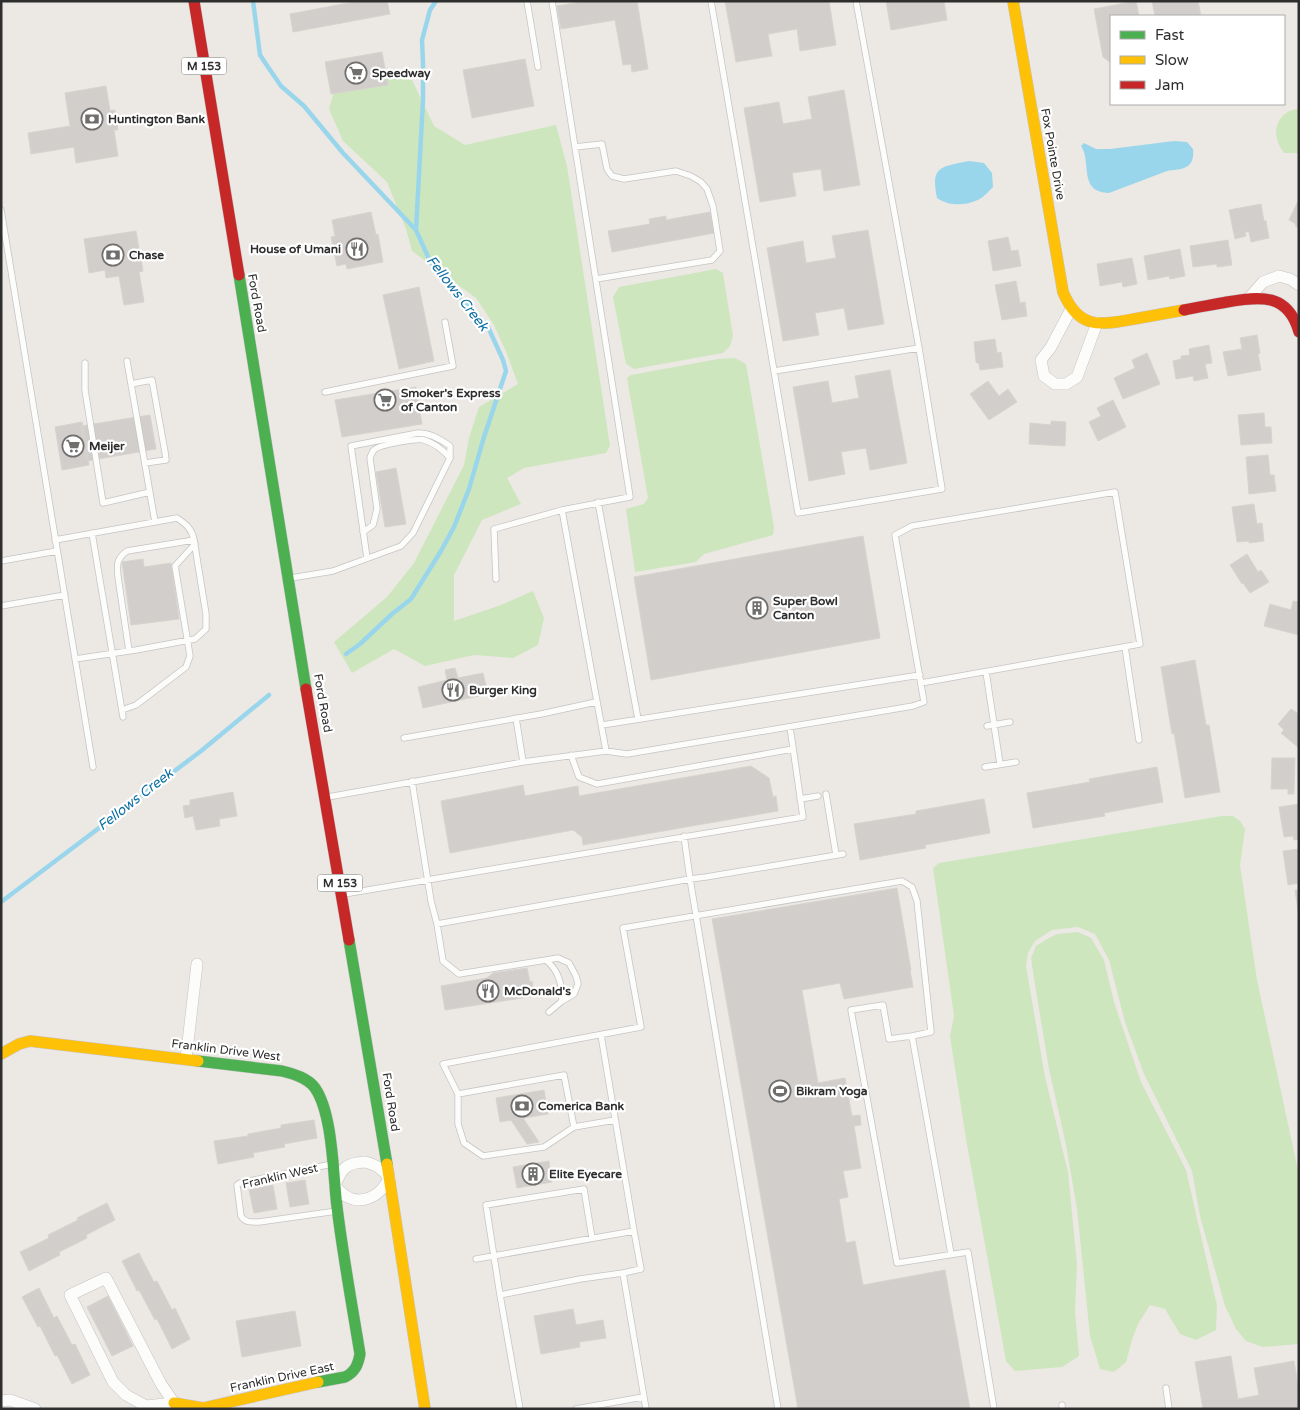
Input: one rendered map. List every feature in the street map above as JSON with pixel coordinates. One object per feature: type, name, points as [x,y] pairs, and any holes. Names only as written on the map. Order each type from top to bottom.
[{"type":"main road","name":"Ford Road","points":[[194,1],[397,1221],[426,1409]]},
{"type":"main road","name":"Fox Pointe Drive","points":[[1013,1],[1063,292],[1071,309]]},
{"type":"main road","points":[[1071,309],[1080,317],[1097,324],[1106,324],[1249,298],[1267,298],[1297,314],[1299,332]]},
{"type":"main road","name":"Franklin Drive West","points":[[1,1054],[19,1044],[30,1041],[295,1074],[316,1089],[322,1100],[328,1128],[335,1185]]},
{"type":"main road","name":"Franklin Drive East","points":[[174,1403],[203,1408],[280,1390],[345,1378],[353,1374],[360,1354],[335,1185]]},
{"type":"street","points":[[1249,298],[1263,282],[1279,276],[1290,279],[1299,286]]},
{"type":"street","points":[[1071,309],[1041,360],[1044,376],[1054,384],[1066,384],[1077,377],[1097,324]]},
{"type":"street","points":[[186,1059],[197,964]]},
{"type":"street","points":[[355,1163],[375,1164],[389,1178],[379,1193],[371,1198],[362,1200],[351,1199],[340,1194],[335,1185],[341,1171],[355,1163]]},
{"type":"street","name":"Franklin Drive East","points":[[106,1278],[161,1384],[174,1403],[146,1406],[126,1396],[113,1382],[70,1295],[106,1278]]},
{"type":"street","points":[[1,1400],[10,1400],[35,1409]]},
{"type":"lane","points":[[527,1],[538,67]]},
{"type":"lane","points":[[496,579],[494,529],[562,510],[630,497],[552,1]]},
{"type":"lane","points":[[711,1],[798,514],[942,489],[919,348],[856,1]]},
{"type":"lane","points":[[575,147],[602,144],[607,170],[612,176],[624,179],[676,172],[691,176],[701,182],[707,189],[713,206],[720,251],[712,260],[596,279]]},
{"type":"lane","points":[[1,210],[93,767]]},
{"type":"lane","points":[[324,392],[453,366],[445,322]]},
{"type":"lane","points":[[774,371],[919,348]]},
{"type":"lane","points":[[128,361],[155,522]]},
{"type":"lane","points":[[85,363],[85,390],[103,503],[150,492]]},
{"type":"lane","points":[[131,384],[152,380],[165,452],[166,460],[145,463]]},
{"type":"lane","points":[[289,578],[332,571],[400,546],[413,533],[450,458],[450,446],[443,441],[426,433],[418,433],[351,446],[367,558]]},
{"type":"lane","points":[[364,532],[373,525],[377,509],[370,458],[374,450],[380,446],[425,440],[450,458]]},
{"type":"lane","points":[[325,797],[571,755],[606,751],[626,754],[913,706],[924,702],[895,535],[912,526],[1116,492],[1140,644],[921,683]]},
{"type":"lane","points":[[598,502],[638,719]]},
{"type":"lane","points":[[562,510],[606,751]]},
{"type":"lane","points":[[55,540],[177,518],[187,525],[194,536],[206,614],[206,629],[195,639],[187,641],[75,659]]},
{"type":"lane","points":[[92,534],[122,713],[136,705],[186,667],[190,656],[175,566],[195,542]]},
{"type":"lane","points":[[129,651],[118,577],[117,565],[120,556],[127,551],[195,542]]},
{"type":"lane","points":[[1,561],[57,551]]},
{"type":"lane","points":[[1,606],[65,595]]},
{"type":"lane","points":[[1125,647],[1139,740]]},
{"type":"lane","points":[[986,672],[1000,764]]},
{"type":"lane","points":[[602,725],[920,675]]},
{"type":"lane","points":[[404,738],[596,702]]},
{"type":"lane","points":[[516,718],[523,762]]},
{"type":"lane","points":[[987,726],[1010,722]]},
{"type":"lane","points":[[342,894],[803,816],[790,727]]},
{"type":"lane","points":[[571,755],[579,777],[597,784],[793,748]]},
{"type":"lane","points":[[985,767],[1016,762]]},
{"type":"lane","points":[[412,781],[431,901],[443,961],[459,974],[558,958],[569,963],[578,984],[574,994],[549,1012]]},
{"type":"lane","points":[[826,794],[836,855]]},
{"type":"lane","points":[[800,799],[818,796]]},
{"type":"lane","points":[[684,836],[778,1409]]},
{"type":"lane","points":[[437,924],[844,854]]},
{"type":"lane","points":[[615,1120],[574,1127],[544,1147],[483,1156],[464,1143],[458,1124],[458,1094],[443,1064],[641,1027],[623,928],[902,881],[912,887],[917,901],[931,1032],[889,1039],[883,1005],[851,1010],[897,1263],[968,1252],[994,1409]]},
{"type":"lane","points":[[546,960],[552,966],[562,986],[562,1001]]},
{"type":"lane","points":[[500,1295],[641,1269],[601,1035]]},
{"type":"lane","points":[[912,1036],[951,1254]]},
{"type":"lane","points":[[458,1094],[564,1075],[574,1127]]},
{"type":"lane","name":"Franklin West","points":[[332,1164],[265,1177],[237,1185],[241,1216],[249,1222],[338,1211]]},
{"type":"lane","points":[[520,1409],[486,1206],[584,1189],[592,1238]]},
{"type":"lane","points":[[476,1259],[634,1231]]},
{"type":"lane","points":[[623,1273],[646,1409]]},
{"type":"lane","points":[[1166,1388],[1169,1409]]},
{"type":"lane","points":[[576,1409],[643,1397]]},
{"type":"green space","points":[[376,72],[412,80],[434,126],[465,145],[556,125],[567,166],[610,446],[606,453],[524,468],[507,478],[521,504],[482,520],[454,575],[454,621],[501,605],[533,591],[544,618],[538,645],[513,658],[474,655],[425,666],[394,649],[352,673],[334,642],[387,597],[414,563],[464,465],[469,438],[479,407],[518,384],[494,325],[476,298],[412,251],[406,229],[387,182],[343,141],[329,109],[335,88]]},
{"type":"green space","points":[[1298,109],[1299,153],[1284,153],[1276,136],[1277,125],[1287,112]]},
{"type":"green space","points":[[716,269],[723,273],[733,336],[730,346],[723,353],[634,369],[626,364],[613,297],[619,287]]},
{"type":"green space","points":[[735,358],[746,364],[774,527],[773,535],[704,554],[696,562],[635,572],[626,509],[644,504],[648,498],[627,378],[631,375],[718,359]]},
{"type":"green space","points":[[1222,816],[1233,816],[1240,821],[1245,829],[1240,865],[1257,980],[1299,1175],[1299,1344],[1263,1347],[1246,1341],[1236,1329],[1225,1306],[1200,1216],[1192,1171],[1144,1074],[1125,1022],[1109,960],[1095,934],[1078,927],[1052,930],[1035,941],[1028,953],[1026,966],[1045,1077],[1068,1172],[1077,1265],[1075,1311],[1079,1356],[1062,1367],[1015,1371],[1006,1361],[966,1139],[950,1036],[954,1016],[933,868],[939,863]]},
{"type":"green space","points":[[1078,932],[1091,938],[1104,960],[1114,1002],[1141,1082],[1186,1170],[1217,1306],[1216,1330],[1196,1340],[1180,1334],[1165,1309],[1150,1305],[1138,1324],[1126,1362],[1114,1372],[1100,1369],[1090,1336],[1077,1209],[1066,1145],[1049,1069],[1031,958],[1036,946],[1047,939],[1057,934]]},
{"type":"water","points":[[1174,141],[1187,142],[1193,149],[1192,161],[1187,167],[1167,171],[1109,193],[1099,191],[1089,182],[1086,160],[1081,146],[1084,143],[1096,149],[1110,149]]},
{"type":"water","points":[[969,161],[984,163],[992,173],[993,187],[980,199],[968,203],[951,204],[937,198],[935,179],[940,169]]},
{"type":"building","points":[[359,1],[387,1],[390,14],[293,32],[290,14]]},
{"type":"building","points":[[586,1],[637,1],[648,69],[632,72],[631,64],[623,65],[615,20],[561,29],[557,6]]},
{"type":"building","points":[[725,1],[829,1],[836,45],[800,51],[797,29],[768,34],[772,56],[736,62]]},
{"type":"building","points":[[886,1],[944,1],[947,20],[891,30]]},
{"type":"building","points":[[1136,1],[1139,15],[1110,15],[1110,62],[1103,57],[1094,9]]},
{"type":"building","points":[[1152,1],[1198,1],[1201,15],[1155,15]]},
{"type":"building","name":"Speedway","points":[[382,52],[388,85],[331,94],[325,62]]},
{"type":"building","points":[[525,59],[534,106],[472,118],[463,70]]},
{"type":"building","name":"Huntington Bank","points":[[106,86],[110,111],[115,110],[118,130],[114,130],[118,156],[76,163],[74,147],[31,154],[28,133],[70,126],[65,93]]},
{"type":"building","points":[[844,90],[860,185],[824,191],[821,169],[792,173],[796,196],[760,202],[744,108],[779,102],[783,124],[812,119],[808,97]]},
{"type":"building","points":[[1299,201],[1299,228],[1289,220]]},
{"type":"building","points":[[1261,204],[1269,238],[1251,242],[1249,232],[1245,232],[1246,236],[1235,239],[1229,210]]},
{"type":"building","name":"House of Umani","points":[[371,212],[376,235],[378,234],[383,262],[347,269],[346,264],[337,266],[331,237],[335,236],[332,220]]},
{"type":"building","points":[[710,212],[714,233],[612,252],[608,231],[650,224],[649,219],[666,216],[666,220]]},
{"type":"building","points":[[868,230],[884,324],[848,330],[844,308],[815,313],[819,335],[783,341],[767,248],[803,241],[806,263],[836,258],[832,236]]},
{"type":"building","name":"Chase","points":[[136,231],[143,271],[139,272],[144,302],[124,305],[119,276],[106,278],[105,270],[89,273],[84,239]]},
{"type":"building","points":[[1008,237],[1011,251],[1018,250],[1021,266],[993,271],[988,241]]},
{"type":"building","points":[[1228,240],[1232,265],[1217,267],[1217,264],[1193,267],[1190,246]]},
{"type":"building","points":[[1180,249],[1185,276],[1170,279],[1169,276],[1148,280],[1144,256]]},
{"type":"building","points":[[1132,258],[1137,284],[1123,287],[1122,282],[1100,286],[1097,264]]},
{"type":"building","points":[[1016,281],[1020,303],[1025,302],[1027,316],[1002,320],[995,285]]},
{"type":"building","points":[[419,287],[434,361],[399,369],[383,295]]},
{"type":"building","points":[[1257,335],[1261,370],[1228,376],[1223,352],[1242,349],[1240,338]]},
{"type":"building","points":[[995,339],[997,353],[1001,352],[1003,367],[980,370],[979,364],[976,362],[974,342]]},
{"type":"building","points":[[1209,345],[1212,363],[1205,364],[1208,378],[1194,381],[1193,376],[1176,379],[1173,361],[1181,359],[1181,356],[1190,355],[1189,349]]},
{"type":"building","points":[[1147,353],[1160,384],[1123,399],[1114,378],[1135,368],[1132,360]]},
{"type":"building","points":[[890,370],[907,463],[870,470],[866,448],[841,452],[845,474],[809,481],[793,387],[828,381],[832,403],[859,398],[855,376]]},
{"type":"building","points":[[988,381],[999,396],[1008,389],[1017,402],[989,420],[970,394]]},
{"type":"building","points":[[416,387],[422,424],[342,437],[335,400]]},
{"type":"building","points":[[1113,400],[1126,427],[1098,441],[1089,422],[1101,416],[1097,408]]},
{"type":"building","points":[[1264,413],[1265,427],[1271,427],[1272,443],[1241,445],[1238,415]]},
{"type":"building","name":"Meijer","points":[[150,415],[156,449],[87,461],[81,426]]},
{"type":"building","points":[[1051,421],[1066,422],[1065,446],[1029,444],[1030,423],[1051,425]]},
{"type":"building","points":[[82,422],[89,465],[62,470],[55,427]]},
{"type":"building","points":[[1268,455],[1270,475],[1274,475],[1276,491],[1249,494],[1246,457]]},
{"type":"building","points":[[396,468],[406,524],[385,527],[376,472]]},
{"type":"building","points":[[1254,504],[1257,524],[1262,523],[1264,541],[1237,542],[1232,507]]},
{"type":"building","name":"Super Bowl Canton","points":[[863,536],[880,638],[651,680],[634,577]]},
{"type":"building","points":[[1247,554],[1258,572],[1261,570],[1269,582],[1250,593],[1230,565]]},
{"type":"building","points":[[143,559],[144,567],[171,563],[179,619],[131,625],[122,562]]},
{"type":"building","points":[[1293,601],[1299,602],[1299,635],[1264,626],[1270,604],[1291,610]]},
{"type":"building","points":[[1195,660],[1206,725],[1209,725],[1220,792],[1185,798],[1161,667]]},
{"type":"building","name":"Burger King","points":[[455,668],[458,678],[483,673],[488,694],[423,708],[418,687],[447,680],[445,670]]},
{"type":"building","points":[[1291,709],[1299,714],[1299,748],[1281,733],[1284,730],[1278,724]]},
{"type":"building","points":[[1272,758],[1295,758],[1294,794],[1288,794],[1288,789],[1271,789]]},
{"type":"building","points":[[751,766],[769,778],[773,797],[776,796],[778,811],[583,845],[582,837],[573,830],[450,853],[441,801],[523,785],[525,796],[578,786],[579,796]]},
{"type":"building","points":[[1157,767],[1163,802],[1104,813],[1105,816],[1033,828],[1027,793],[1090,782],[1089,779]]},
{"type":"building","points":[[233,792],[237,816],[219,819],[220,826],[196,830],[193,816],[185,818],[183,806],[190,805],[190,800]]},
{"type":"building","points":[[984,799],[990,833],[925,845],[926,848],[860,860],[854,824],[916,814],[916,811]]},
{"type":"building","points":[[1299,804],[1299,839],[1294,840],[1293,836],[1284,837],[1279,807]]},
{"type":"building","points":[[1299,849],[1299,883],[1288,885],[1283,851]]},
{"type":"building","points":[[897,888],[913,987],[844,999],[840,983],[802,990],[818,1083],[845,1078],[852,1116],[860,1115],[861,1125],[854,1126],[861,1168],[843,1171],[848,1197],[839,1199],[846,1243],[855,1241],[863,1285],[945,1270],[970,1409],[798,1409],[712,919]]},
{"type":"building","points":[[1295,890],[1299,890],[1299,916]]},
{"type":"building","name":"McDonald's","points":[[527,968],[535,996],[445,1010],[441,986],[487,978],[493,973]]},
{"type":"building","name":"Comerica Bank","points":[[544,1090],[548,1114],[500,1122],[496,1098]]},
{"type":"building","points":[[523,1118],[539,1142],[527,1144],[511,1120]]},
{"type":"building","points":[[314,1120],[317,1138],[284,1144],[285,1147],[253,1153],[254,1157],[218,1164],[214,1141],[248,1136],[248,1134],[281,1128],[281,1125]]},
{"type":"building","name":"Elite Eyecare","points":[[549,1161],[552,1182],[517,1188],[513,1167]]},
{"type":"building","points":[[305,1180],[309,1204],[290,1207],[286,1183]]},
{"type":"building","points":[[273,1185],[277,1209],[254,1213],[249,1190]]},
{"type":"building","points":[[107,1203],[115,1220],[86,1235],[87,1238],[59,1252],[60,1255],[29,1271],[20,1252],[49,1238],[48,1235]]},
{"type":"building","points":[[139,1253],[154,1282],[157,1281],[172,1310],[175,1308],[190,1339],[172,1349],[157,1319],[155,1320],[139,1290],[137,1291],[122,1261]]},
{"type":"building","points":[[39,1288],[54,1318],[57,1316],[72,1345],[75,1344],[90,1375],[72,1384],[22,1297]]},
{"type":"building","points":[[108,1296],[133,1346],[112,1356],[87,1307]]},
{"type":"building","points":[[573,1309],[576,1325],[603,1320],[606,1338],[579,1342],[580,1347],[541,1354],[534,1316]]},
{"type":"building","points":[[295,1311],[301,1346],[242,1357],[236,1321]]},
{"type":"building","points":[[1231,1356],[1238,1399],[1259,1395],[1254,1368],[1294,1361],[1299,1391],[1299,1409],[1203,1409],[1195,1362]]},
{"type":"waterway","name":"Fellows Creek","points":[[253,1],[260,55],[268,67],[281,86],[304,106],[343,153],[416,230],[430,261],[456,293],[488,327],[506,371],[469,489],[454,527],[441,551],[411,599],[346,654]]},
{"type":"waterway","points":[[416,230],[423,100],[422,40],[430,10],[436,1]]},
{"type":"waterway","name":"Fellows Creek","points":[[1,902],[201,751],[269,695]]},
{"type":"traffic: fast","points":[[239,275],[306,689]]},
{"type":"traffic: fast","points":[[349,940],[387,1164]]},
{"type":"traffic: fast","points":[[198,1061],[282,1071],[305,1079],[315,1088],[321,1099],[329,1129],[339,1225],[360,1354],[356,1368],[351,1373],[345,1377],[318,1382]]},
{"type":"traffic: slow","points":[[1013,1],[1063,292],[1069,304],[1084,319],[1101,323],[1111,323],[1184,310]]},
{"type":"traffic: slow","points":[[1,1054],[19,1044],[30,1041],[198,1061]]},
{"type":"traffic: slow","points":[[387,1164],[425,1409]]},
{"type":"traffic: slow","points":[[174,1403],[203,1408],[318,1382]]},
{"type":"traffic: jam","points":[[194,1],[239,275]]},
{"type":"traffic: jam","points":[[1184,310],[1239,300],[1271,300],[1288,310],[1299,332]]},
{"type":"traffic: jam","points":[[306,689],[349,940]]},
{"type":"place","name":"Speedway","points":[[356,73]]},
{"type":"place","name":"Huntington Bank","points":[[92,119]]},
{"type":"place","name":"House of Umani","points":[[357,249]]},
{"type":"place","name":"Chase","points":[[113,255]]},
{"type":"place","name":"Smoker's Express of Canton","points":[[385,400]]},
{"type":"place","name":"Meijer","points":[[73,446]]},
{"type":"place","name":"Super Bowl Canton","points":[[757,608]]},
{"type":"place","name":"Burger King","points":[[453,690]]},
{"type":"place","name":"McDonald's","points":[[488,991]]},
{"type":"place","name":"Bikram Yoga","points":[[780,1091]]},
{"type":"place","name":"Comerica Bank","points":[[522,1106]]},
{"type":"place","name":"Elite Eyecare","points":[[533,1174]]}]
